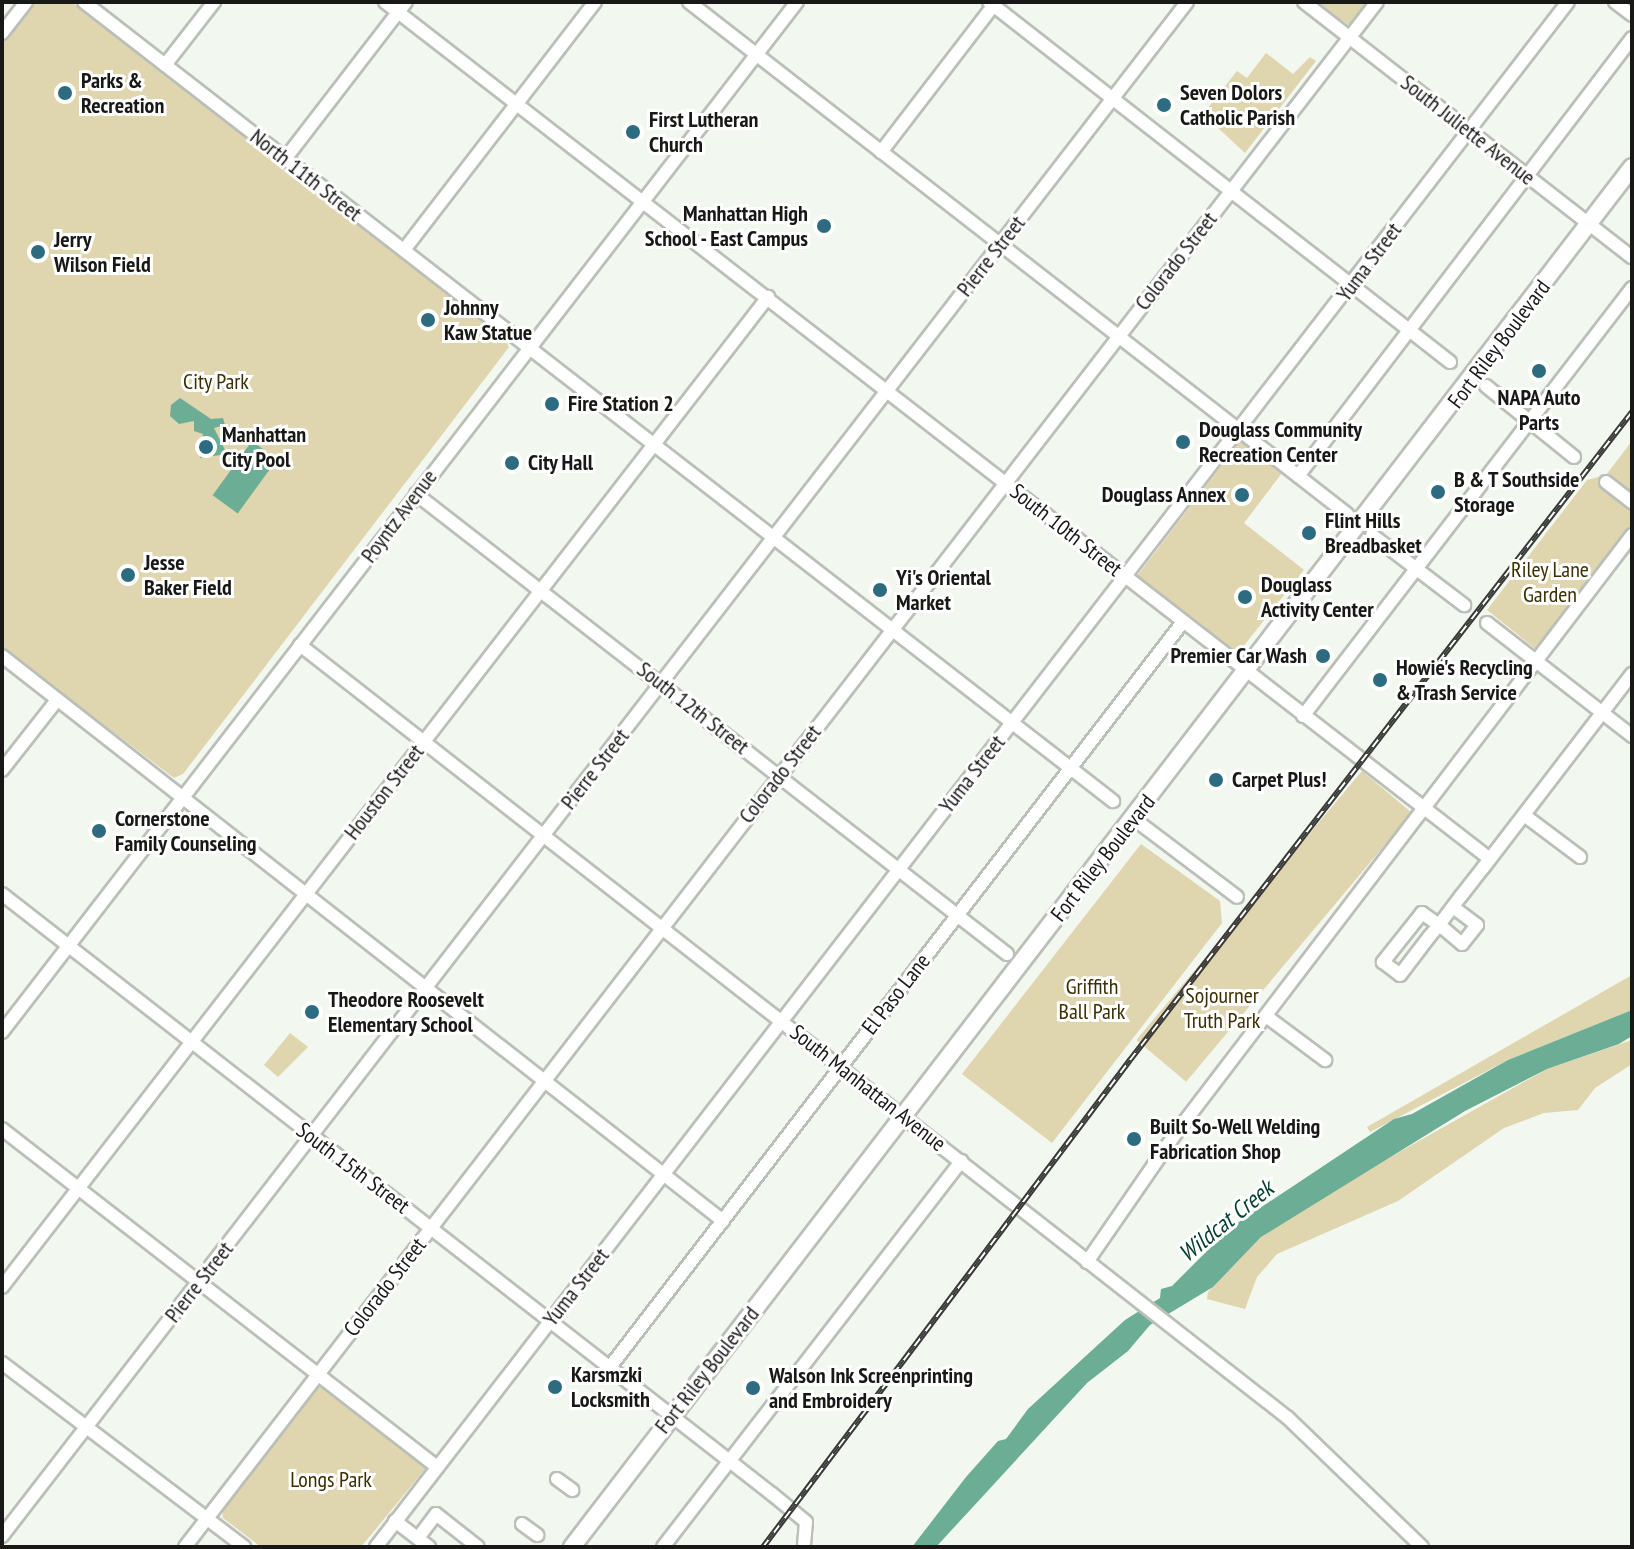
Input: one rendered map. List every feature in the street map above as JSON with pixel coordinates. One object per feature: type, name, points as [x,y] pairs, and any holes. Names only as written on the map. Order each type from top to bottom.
[{"type":"highway","name":"Fort Riley Boulevard","points":[[572,1547],[1632,167]]},
{"type":"street","points":[[2,33],[26,2]]},
{"type":"street","name":"North 11th Street","points":[[84,2],[1113,801]]},
{"type":"street","points":[[165,65],[214,2]]},
{"type":"street","name":"South 10th Street","points":[[385,2],[402,7],[517,103],[1490,859]]},
{"type":"street","points":[[404,250],[595,2]]},
{"type":"street","points":[[689,2],[1347,514]]},
{"type":"street","name":"Poyntz Avenue","points":[[2,1032],[797,2]]},
{"type":"street","name":"Pierre Street","points":[[2,1536],[1187,2]]},
{"type":"street","name":"South Juliette Avenue","points":[[1304,2],[1632,257]]},
{"type":"street","name":"Colorado Street","points":[[185,1547],[1377,2]]},
{"type":"street","name":"Yuma Street","points":[[376,1547],[1568,2]]},
{"type":"street","points":[[1615,2],[1632,15]]},
{"type":"street","points":[[881,152],[993,3],[1450,362]]},
{"type":"street","points":[[285,159],[402,7]]},
{"type":"street","points":[[1298,476],[1632,38]]},
{"type":"street","points":[[1303,716],[1632,288]]},
{"type":"street","name":"Houston Street","points":[[2,1287],[768,297]]},
{"type":"street","points":[[1486,386],[1574,457]]},
{"type":"street","points":[[1606,482],[1632,502]]},
{"type":"street","name":"South 12th Street","points":[[416,494],[1007,954]]},
{"type":"street","points":[[1372,535],[1464,605]]},
{"type":"street","points":[[1087,1262],[1266,1016],[1632,535]]},
{"type":"street","name":"El Paso Lane","points":[[610,1367],[1183,622]]},
{"type":"street","points":[[1487,623],[1632,736]]},
{"type":"street","name":"South Manhattan Avenue","points":[[300,645],[1288,1418],[1422,1547]]},
{"type":"street","points":[[2,656],[723,1221]]},
{"type":"street","points":[[1453,907],[1477,925],[1462,944],[1439,925],[1422,913],[1383,962],[1400,975],[1439,925],[1453,907],[1524,815],[1632,674]]},
{"type":"street","points":[[2,770],[57,700]]},
{"type":"street","points":[[1524,815],[1580,857]]},
{"type":"street","points":[[1134,819],[1237,897]]},
{"type":"street","name":"South 15th Street","points":[[2,894],[806,1522],[804,1547]]},
{"type":"street","points":[[1266,1016],[1325,1060]]},
{"type":"street","points":[[2,1129],[437,1467]]},
{"type":"street","points":[[663,1547],[961,1161]]},
{"type":"street","points":[[2,1363],[244,1547]]},
{"type":"street","points":[[557,1479],[572,1490]]},
{"type":"street","points":[[418,1538],[436,1514],[478,1547]]},
{"type":"street","points":[[395,1521],[429,1547]]},
{"type":"street","points":[[522,1524],[537,1535]]},
{"type":"green space","name":"City Park","points":[[35,2],[71,2],[100,21],[504,337],[509,347],[183,774],[174,778],[2,648],[2,42]]},
{"type":"green space","points":[[1314,2],[1369,2],[1349,25]]},
{"type":"green space","points":[[1266,53],[1293,74],[1310,57],[1316,61],[1245,153],[1203,114],[1237,71],[1247,78]]},
{"type":"green space","points":[[1241,440],[1282,473],[1244,523],[1304,570],[1238,653],[1137,576]]},
{"type":"green space","name":"Riley Lane Garden","points":[[1632,441],[1632,529],[1538,651],[1487,610],[1587,480],[1606,475]]},
{"type":"green space","name":"Sojourner Truth Park","points":[[1362,771],[1412,813],[1186,1082],[1136,1040]]},
{"type":"green space","name":"Griffith Ball Park","points":[[1141,844],[1220,901],[1222,923],[1052,1143],[962,1074]]},
{"type":"green space","points":[[1632,975],[1632,1010],[1508,1060],[1370,1132],[1367,1127]]},
{"type":"green space","points":[[290,1033],[308,1047],[278,1077],[264,1065]]},
{"type":"green space","points":[[1632,1040],[1632,1064],[1595,1088],[1578,1110],[1544,1113],[1504,1128],[1398,1201],[1277,1254],[1257,1277],[1245,1309],[1207,1299],[1208,1292],[1261,1237],[1305,1205],[1547,1069]]},
{"type":"green space","name":"Longs Park","points":[[319,1386],[426,1468],[361,1547],[261,1547],[223,1518],[222,1509]]},
{"type":"shaded area","points":[[180,398],[211,419],[223,418],[225,425],[214,428],[227,454],[200,458],[203,434],[194,431],[194,421],[179,424],[170,416],[171,405]]},
{"type":"shaded area","points":[[252,441],[277,459],[238,513],[213,495]]},
{"type":"shaded area","name":"Wildcat Creek","points":[[1632,1010],[1632,1036],[1619,1044],[1547,1069],[1465,1111],[1261,1237],[1213,1287],[1150,1325],[1128,1351],[1087,1383],[936,1547],[912,1547],[966,1477],[998,1441],[1006,1439],[1028,1409],[1125,1320],[1160,1298],[1161,1289],[1172,1286],[1230,1228],[1394,1119],[1412,1114],[1508,1060]]},
{"type":"railway","points":[[763,1547],[1130,1060],[1632,412]]},
{"type":"place","name":"Parks & Recreation","points":[[65,93]]},
{"type":"place","name":"Seven Dolors Catholic Parish","points":[[1164,105]]},
{"type":"place","name":"First Lutheran Church","points":[[633,132]]},
{"type":"place","name":"Manhattan High School - East Campus","points":[[824,226]]},
{"type":"place","name":"Jerry Wilson Field","points":[[38,252]]},
{"type":"place","name":"Johnny Kaw Statue","points":[[428,320]]},
{"type":"place","name":"NAPA Auto Parts","points":[[1539,371]]},
{"type":"place","name":"Fire Station 2","points":[[552,404]]},
{"type":"place","name":"Douglass Community Recreation Center","points":[[1183,442]]},
{"type":"place","name":"Manhattan City Pool","points":[[206,447]]},
{"type":"place","name":"City Hall","points":[[512,463]]},
{"type":"place","name":"B & T Southside Storage","points":[[1438,492]]},
{"type":"place","name":"Douglass Annex","points":[[1242,495]]},
{"type":"place","name":"Flint Hills Breadbasket","points":[[1309,533]]},
{"type":"place","name":"Jesse Baker Field","points":[[128,575]]},
{"type":"place","name":"Yi's Oriental Market","points":[[880,590]]},
{"type":"place","name":"Douglass Activity Center","points":[[1245,597]]},
{"type":"place","name":"Premier Car Wash","points":[[1323,656]]},
{"type":"place","name":"Howie's Recycling & Trash Service","points":[[1380,680]]},
{"type":"place","name":"Carpet Plus!","points":[[1216,780]]},
{"type":"place","name":"Cornerstone Family Counseling","points":[[99,831]]},
{"type":"place","name":"Theodore Roosevelt Elementary School","points":[[312,1012]]},
{"type":"place","name":"Built So-Well Welding Fabrication Shop","points":[[1134,1139]]},
{"type":"place","name":"Karsmzki Locksmith","points":[[555,1387]]},
{"type":"place","name":"Walson Ink Screenprinting and Embroidery","points":[[753,1388]]}]
